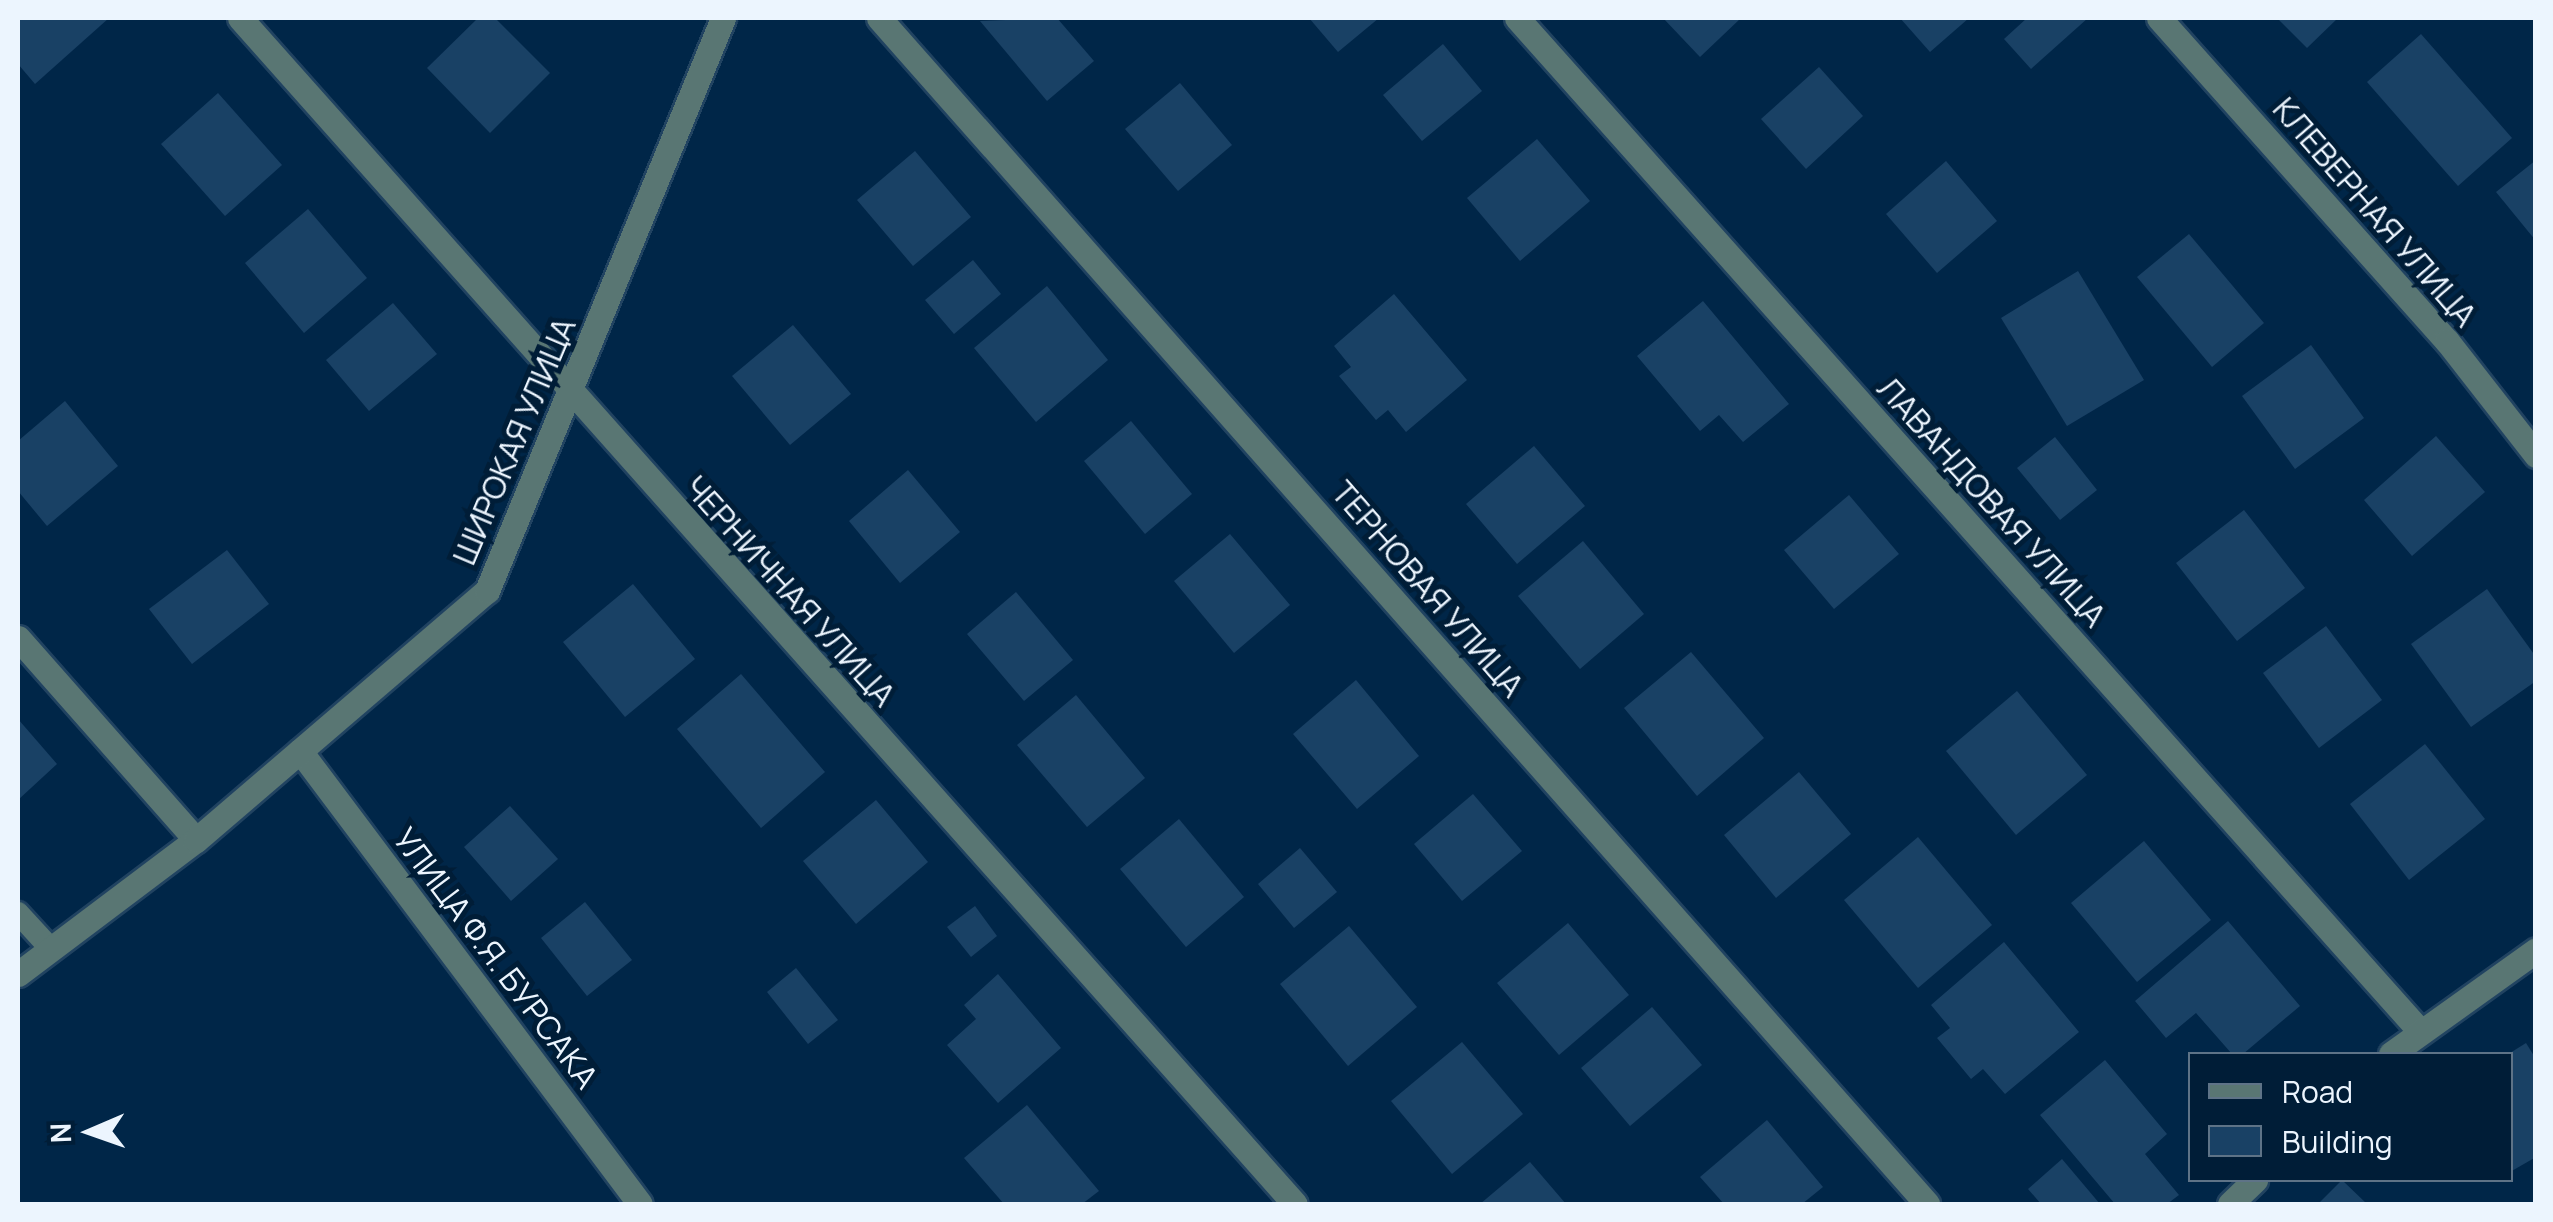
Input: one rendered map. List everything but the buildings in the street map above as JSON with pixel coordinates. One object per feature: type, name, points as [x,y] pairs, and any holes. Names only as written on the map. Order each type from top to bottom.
[{"type":"street","name":"ЧЕРНИЧНАЯ УЛИЦА","points":[[240,18],[1295,1204]]},
{"type":"street","name":"ШИРОКАЯ УЛИЦА","points":[[18,974],[196,840],[487,591],[723,18]]},
{"type":"street","name":"ТЕРНОВАЯ УЛИЦА","points":[[879,18],[1927,1204]]},
{"type":"street","name":"ЛАВАНДОВАЯ УЛИЦА","points":[[1517,18],[2418,1029]]},
{"type":"street","name":"КЛЕВЕРНАЯ УЛИЦА","points":[[2158,18],[2447,341],[2536,455]]},
{"type":"street","points":[[18,638],[196,840]]},
{"type":"street","name":"УЛИЦА Ф.Я. БУРСАКА","points":[[300,750],[640,1204]]},
{"type":"street","points":[[2393,1052],[2418,1029],[2536,950]]},
{"type":"street","points":[[2230,1204],[2253,1182]]},
{"type":"lane","points":[[18,913],[51,950]]}]
